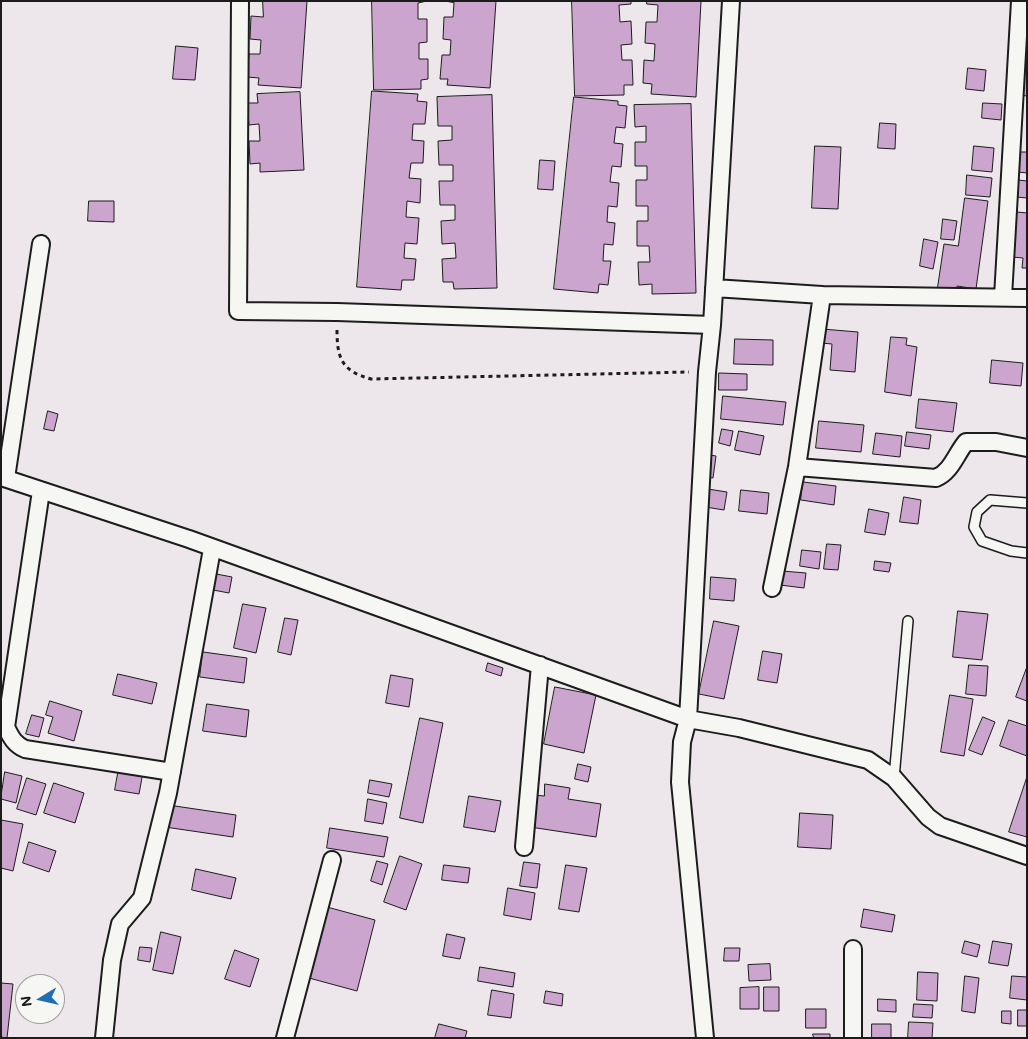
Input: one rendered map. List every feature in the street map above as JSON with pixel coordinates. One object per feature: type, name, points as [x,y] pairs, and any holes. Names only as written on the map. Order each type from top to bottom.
[{"type":"street","points":[[240,1],[238,311],[337,312],[712,325]]},
{"type":"street","points":[[705,1038],[680,782],[682,742],[688,720],[707,372],[712,325],[731,1]]},
{"type":"street","points":[[1004,297],[1020,1]]},
{"type":"street","points":[[41,244],[4,478],[189,539],[212,549],[540,665],[688,720],[739,728],[868,760],[894,778],[928,817],[940,826],[1027,856]]},
{"type":"street","points":[[714,288],[822,295],[1027,298]]},
{"type":"street","points":[[772,588],[797,466],[822,295]]},
{"type":"street","points":[[797,466],[936,478],[944,475],[956,454],[966,442],[996,442],[1027,448]]},
{"type":"street","points":[[41,490],[6,726],[11,738],[16,745],[25,749],[172,772]]},
{"type":"street","points":[[104,1038],[112,960],[120,924],[142,898],[172,772],[212,549]]},
{"type":"street","points":[[524,847],[540,665]]},
{"type":"street","points":[[285,1038],[332,860]]},
{"type":"street","points":[[853,949],[853,1038]]},
{"type":"lane","points":[[1027,503],[990,500],[977,512],[974,527],[982,541],[1011,551],[1027,553]]},
{"type":"lane","points":[[894,778],[908,621]]},
{"type":"path","points":[[337,312],[337,350],[343,364],[355,375],[371,380],[707,372]]},
{"type":"building","points":[[263,1],[307,1],[301,88],[258,85],[259,78],[247,77],[249,54],[260,54],[261,40],[250,39],[251,16],[263,17]]},
{"type":"building","points":[[372,1],[427,1],[418,3],[418,19],[427,19],[427,42],[419,43],[419,59],[428,59],[428,79],[421,80],[421,89],[374,90]]},
{"type":"building","points":[[445,1],[496,1],[490,88],[447,85],[448,79],[440,79],[442,55],[450,55],[451,40],[443,39],[444,17],[453,17],[454,3]]},
{"type":"building","points":[[572,1],[631,1],[631,4],[619,5],[620,22],[631,21],[632,44],[621,45],[622,60],[632,60],[633,85],[624,85],[624,95],[575,96]]},
{"type":"building","points":[[647,1],[701,1],[696,97],[651,94],[652,84],[643,83],[644,60],[654,61],[655,44],[645,43],[646,22],[657,22],[658,5],[647,4]]},
{"type":"building","points":[[176,46],[198,48],[195,80],[173,79]]},
{"type":"building","points":[[968,68],[986,70],[984,91],[966,89]]},
{"type":"building","points":[[1023,70],[1027,71],[1027,96],[1020,95]]},
{"type":"building","points":[[372,91],[418,94],[417,101],[427,102],[425,124],[413,124],[412,140],[424,141],[423,163],[411,163],[409,178],[421,179],[420,203],[407,201],[406,217],[419,218],[417,244],[405,243],[404,258],[416,259],[414,280],[402,280],[401,290],[357,287]]},
{"type":"building","points":[[300,92],[304,170],[260,172],[260,163],[250,164],[249,141],[260,141],[259,124],[249,125],[247,103],[258,103],[257,94]]},
{"type":"building","points":[[492,95],[497,288],[454,289],[453,282],[443,282],[442,259],[456,258],[455,243],[442,244],[441,221],[455,220],[455,205],[440,205],[439,181],[453,181],[453,165],[439,165],[438,141],[452,140],[452,126],[438,126],[437,97]]},
{"type":"building","points":[[574,97],[618,101],[618,105],[627,106],[625,128],[616,127],[614,143],[623,144],[621,167],[612,166],[610,182],[619,183],[617,207],[608,206],[607,222],[615,223],[613,245],[604,244],[603,261],[611,261],[608,285],[599,284],[598,293],[554,289]]},
{"type":"building","points":[[983,103],[1002,104],[1001,120],[982,118]]},
{"type":"building","points":[[691,104],[696,293],[652,294],[652,284],[639,285],[638,262],[650,262],[649,246],[637,246],[637,221],[648,221],[648,206],[636,206],[636,180],[647,180],[647,166],[635,166],[635,142],[646,142],[646,126],[635,127],[634,105]]},
{"type":"building","points":[[880,123],[896,124],[895,149],[878,148]]},
{"type":"building","points":[[815,146],[841,147],[838,209],[812,208]]},
{"type":"building","points":[[974,146],[994,148],[992,172],[972,170]]},
{"type":"building","points":[[1020,152],[1027,152],[1027,173],[1018,172]]},
{"type":"building","points":[[540,160],[555,161],[553,190],[538,189]]},
{"type":"building","points":[[967,175],[992,178],[990,197],[966,195]]},
{"type":"building","points":[[1018,180],[1027,181],[1027,198],[1016,197]]},
{"type":"building","points":[[965,198],[988,201],[976,289],[957,286],[956,293],[937,291],[944,244],[958,246]]},
{"type":"building","points":[[89,201],[114,201],[114,222],[88,221]]},
{"type":"building","points":[[1017,212],[1027,213],[1027,268],[1022,268],[1023,258],[1012,257]]},
{"type":"building","points":[[943,219],[957,221],[954,240],[941,239]]},
{"type":"building","points":[[924,239],[938,242],[933,269],[920,266]]},
{"type":"building","points":[[822,329],[858,332],[855,372],[830,370],[832,344],[821,343]]},
{"type":"building","points":[[891,337],[907,338],[906,345],[917,347],[911,396],[885,392]]},
{"type":"building","points":[[735,339],[773,340],[773,365],[734,364]]},
{"type":"building","points":[[992,360],[1023,363],[1021,386],[990,383]]},
{"type":"building","points":[[719,373],[747,374],[747,390],[719,390]]},
{"type":"building","points":[[723,396],[786,402],[783,425],[721,419]]},
{"type":"building","points":[[919,399],[957,403],[953,432],[916,428]]},
{"type":"building","points":[[48,411],[58,414],[54,431],[44,429]]},
{"type":"building","points":[[819,421],[864,425],[861,452],[816,448]]},
{"type":"building","points":[[722,429],[733,431],[730,446],[719,443]]},
{"type":"building","points":[[739,431],[764,436],[760,455],[735,450]]},
{"type":"building","points":[[907,432],[931,435],[929,449],[905,446]]},
{"type":"building","points":[[876,433],[902,436],[900,457],[873,454]]},
{"type":"building","points":[[698,453],[716,456],[713,478],[695,476]]},
{"type":"building","points":[[803,482],[836,486],[834,505],[801,500]]},
{"type":"building","points":[[695,487],[727,492],[724,510],[693,505]]},
{"type":"building","points":[[741,490],[769,493],[767,514],[739,511]]},
{"type":"building","points":[[904,497],[921,500],[918,524],[900,522]]},
{"type":"building","points":[[869,509],[889,513],[885,535],[865,532]]},
{"type":"building","points":[[827,544],[841,545],[838,570],[824,569]]},
{"type":"building","points":[[802,550],[821,552],[819,569],[800,566]]},
{"type":"building","points":[[875,561],[891,563],[889,572],[874,570]]},
{"type":"building","points":[[782,571],[806,573],[804,588],[780,585]]},
{"type":"building","points":[[211,573],[232,577],[229,593],[208,589]]},
{"type":"building","points":[[711,577],[736,579],[734,601],[710,599]]},
{"type":"building","points":[[243,604],[266,608],[256,653],[234,648]]},
{"type":"building","points":[[958,611],[988,614],[982,660],[953,657]]},
{"type":"building","points":[[285,618],[298,620],[291,655],[278,652]]},
{"type":"building","points":[[714,621],[739,626],[724,699],[699,694]]},
{"type":"building","points":[[763,651],[782,654],[777,683],[758,680]]},
{"type":"building","points":[[203,652],[247,658],[244,683],[200,677]]},
{"type":"building","points":[[488,663],[503,668],[501,676],[486,671]]},
{"type":"building","points":[[969,665],[988,666],[986,696],[966,694]]},
{"type":"building","points":[[1027,667],[1027,701],[1016,697]]},
{"type":"building","points":[[118,674],[157,683],[152,704],[113,695]]},
{"type":"building","points":[[391,675],[413,679],[409,707],[386,703]]},
{"type":"building","points":[[555,687],[596,695],[584,753],[544,744]]},
{"type":"building","points":[[950,695],[973,699],[964,756],[941,752]]},
{"type":"building","points":[[50,701],[82,711],[74,741],[48,733],[53,717],[46,715]]},
{"type":"building","points":[[207,704],[249,710],[246,737],[203,731]]},
{"type":"building","points":[[32,715],[44,718],[39,737],[26,734]]},
{"type":"building","points":[[983,717],[995,722],[982,755],[969,750]]},
{"type":"building","points":[[420,718],[443,723],[423,823],[400,818]]},
{"type":"building","points":[[1009,720],[1027,726],[1027,756],[1000,746]]},
{"type":"building","points":[[578,764],[591,767],[588,782],[575,779]]},
{"type":"building","points":[[119,768],[143,772],[139,794],[115,790]]},
{"type":"building","points":[[5,772],[22,776],[16,803],[1,799]]},
{"type":"building","points":[[1027,777],[1027,837],[1009,832]]},
{"type":"building","points":[[27,778],[46,784],[36,815],[17,809]]},
{"type":"building","points":[[370,780],[392,784],[389,797],[368,793]]},
{"type":"building","points":[[54,783],[84,793],[75,823],[44,813]]},
{"type":"building","points":[[545,784],[570,788],[568,799],[601,804],[596,837],[530,827],[534,795],[544,796]]},
{"type":"building","points":[[469,796],[501,801],[495,832],[464,827]]},
{"type":"building","points":[[368,799],[387,803],[383,824],[365,821]]},
{"type":"building","points":[[168,805],[236,815],[233,837],[165,827]]},
{"type":"building","points":[[800,813],[833,815],[831,849],[798,847]]},
{"type":"building","points":[[1,820],[23,824],[13,871],[1,868]]},
{"type":"building","points":[[330,828],[388,837],[384,857],[327,848]]},
{"type":"building","points":[[29,842],[56,851],[49,872],[23,863]]},
{"type":"building","points":[[400,856],[422,864],[406,910],[384,902]]},
{"type":"building","points":[[377,861],[388,864],[382,885],[371,881]]},
{"type":"building","points":[[524,862],[540,864],[537,888],[520,886]]},
{"type":"building","points":[[444,865],[470,868],[468,883],[442,880]]},
{"type":"building","points":[[566,865],[587,868],[579,912],[559,909]]},
{"type":"building","points":[[196,869],[236,878],[231,899],[192,890]]},
{"type":"building","points":[[508,888],[535,893],[531,920],[504,915]]},
{"type":"building","points":[[327,907],[375,920],[357,991],[309,978]]},
{"type":"building","points":[[864,909],[895,915],[892,932],[861,927]]},
{"type":"building","points":[[161,932],[181,937],[173,974],[153,970]]},
{"type":"building","points":[[447,934],[465,938],[460,959],[443,956]]},
{"type":"building","points":[[965,941],[980,945],[977,957],[962,953]]},
{"type":"building","points":[[993,941],[1012,944],[1008,966],[989,963]]},
{"type":"building","points":[[140,947],[152,948],[150,962],[138,960]]},
{"type":"building","points":[[725,948],[740,948],[739,961],[724,961]]},
{"type":"building","points":[[235,950],[259,959],[250,987],[225,979]]},
{"type":"building","points":[[770,964],[771,980],[749,981],[748,965]]},
{"type":"building","points":[[480,967],[515,973],[513,987],[478,981]]},
{"type":"building","points":[[918,972],[938,973],[937,1001],[917,1000]]},
{"type":"building","points":[[965,976],[979,978],[975,1013],[962,1011]]},
{"type":"building","points":[[1012,976],[1027,977],[1027,1000],[1010,998]]},
{"type":"building","points":[[1,983],[13,984],[7,1038],[1,1037]]},
{"type":"building","points":[[759,987],[759,1009],[740,1009],[740,988]]},
{"type":"building","points":[[764,987],[779,987],[779,1011],[764,1011]]},
{"type":"building","points":[[492,990],[514,994],[511,1018],[488,1015]]},
{"type":"building","points":[[546,991],[563,994],[562,1006],[544,1003]]},
{"type":"building","points":[[878,999],[896,1000],[896,1012],[878,1011]]},
{"type":"building","points":[[914,1004],[933,1005],[932,1018],[913,1017]]},
{"type":"building","points":[[806,1009],[826,1009],[826,1028],[806,1028]]},
{"type":"building","points":[[1018,1010],[1027,1010],[1027,1026],[1018,1026]]},
{"type":"building","points":[[1002,1011],[1011,1011],[1011,1024],[1002,1023]]},
{"type":"building","points":[[909,1022],[933,1023],[932,1038],[908,1038]]},
{"type":"building","points":[[439,1024],[467,1031],[465,1038],[435,1038]]},
{"type":"building","points":[[872,1024],[891,1024],[891,1038],[872,1038]]},
{"type":"building","points":[[813,1034],[830,1034],[830,1038],[814,1038]]}]
